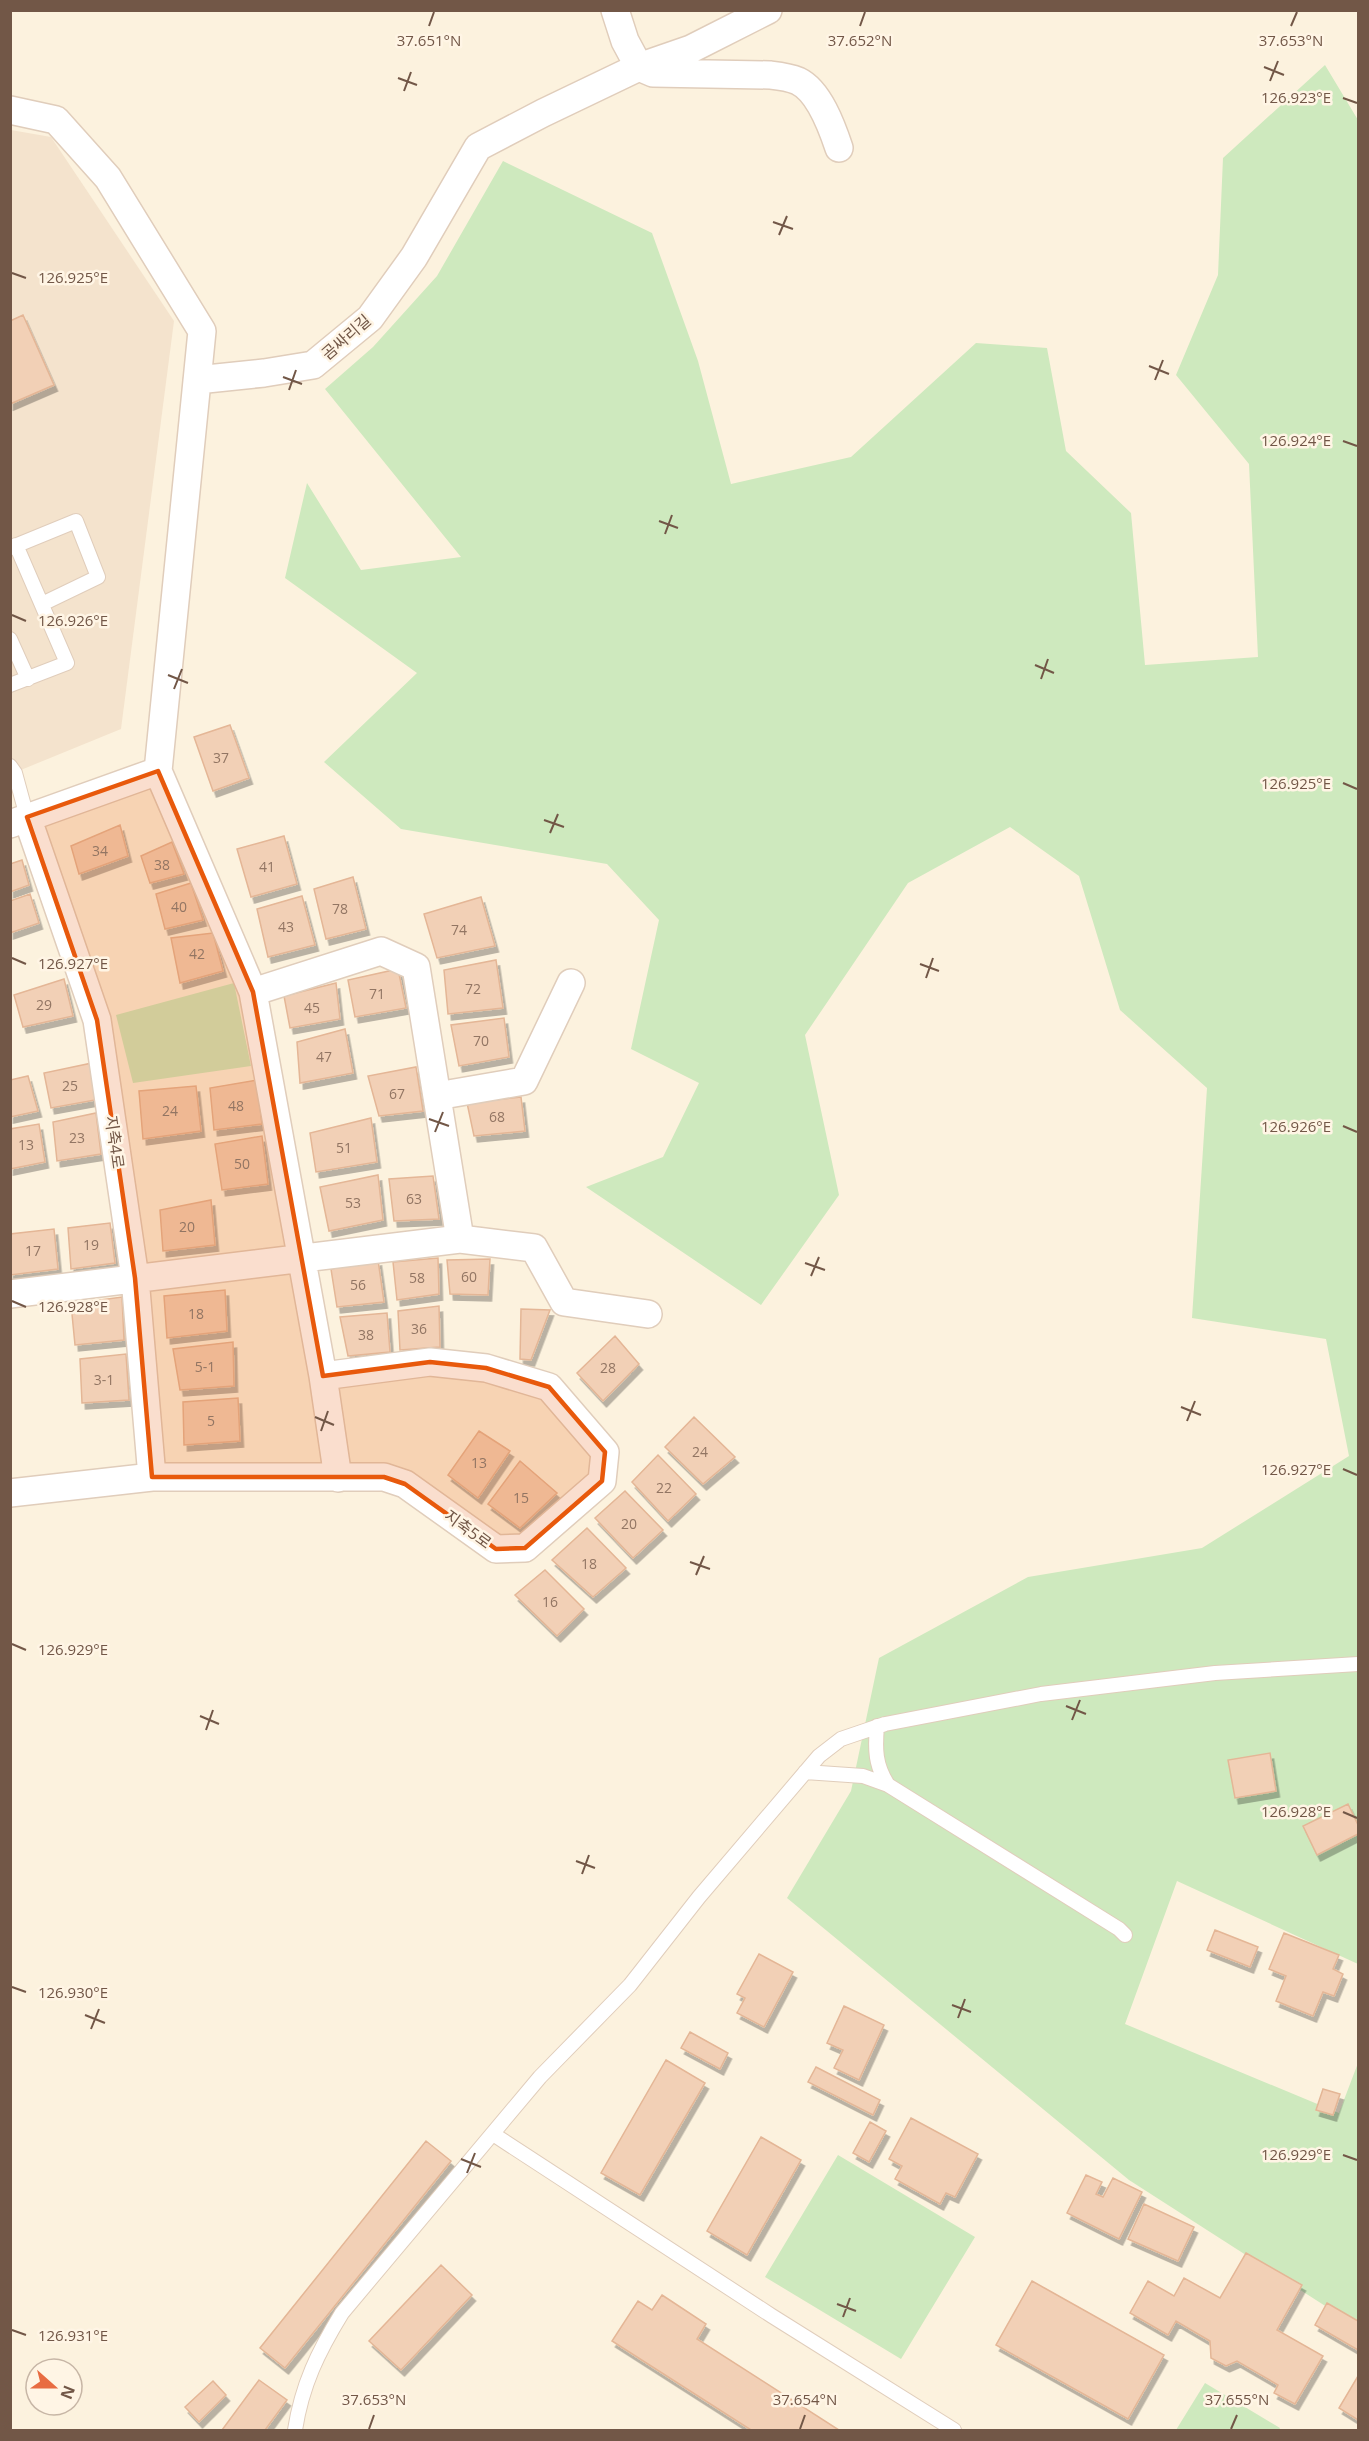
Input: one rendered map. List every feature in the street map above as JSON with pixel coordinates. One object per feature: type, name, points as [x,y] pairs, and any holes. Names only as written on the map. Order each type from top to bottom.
[{"type":"street","points":[[615,10],[625,41],[639,67],[653,73],[770,75],[788,77],[801,82],[828,118],[839,148]]},
{"type":"street","name":"곰싸리길","points":[[197,380],[264,374],[313,365],[370,318],[414,257],[478,147],[639,67],[691,49],[768,10]]},
{"type":"street","points":[[10,110],[56,120],[108,178],[202,331],[158,771],[253,992],[323,1376],[338,1478]]},
{"type":"street","points":[[19,821],[158,771]]},
{"type":"street","name":"지축4로","points":[[19,821],[97,1020],[135,1278],[152,1478]]},
{"type":"street","points":[[253,992],[381,951],[416,967],[460,1239]]},
{"type":"street","points":[[437,1096],[524,1081],[571,983]]},
{"type":"street","points":[[10,1294],[460,1239],[534,1248],[564,1302],[648,1314]]},
{"type":"street","name":"지축5로","points":[[10,1493],[152,1478],[384,1477],[405,1484],[496,1550],[525,1548],[602,1481],[605,1452],[549,1387],[486,1368],[430,1362],[323,1376]]},
{"type":"lane","points":[[10,685],[68,663],[13,546],[76,521],[98,577],[42,604]]},
{"type":"lane","points":[[10,639],[27,679]]},
{"type":"lane","points":[[10,766],[15,773],[19,821]]},
{"type":"lane","points":[[295,2430],[308,2376],[319,2351],[342,2313],[540,2077],[630,1985],[699,1897],[805,1772],[819,1756],[841,1739],[877,1726],[1041,1694],[1215,1673],[1359,1664]]},
{"type":"lane","points":[[877,1726],[876,1761],[888,1785]]},
{"type":"lane","points":[[805,1772],[863,1776],[888,1785],[1119,1929],[1125,1935]]},
{"type":"lane","points":[[493,2134],[954,2430]]},
{"type":"lane","points":[[924,2430],[932,2418]]},
{"type":"highlighted area","points":[[158,771],[253,992],[323,1376],[430,1362],[486,1368],[549,1387],[605,1452],[602,1481],[525,1548],[496,1549],[405,1484],[384,1477],[152,1477],[135,1278],[97,1020],[27,817]]},
{"type":"shaded area","points":[[11,130],[51,137],[174,321],[121,729],[11,774]]},
{"type":"green space","points":[[1325,65],[1358,120],[1358,1964],[1177,1881],[1125,2024],[1339,2113],[1358,2063],[1358,2327],[1129,2180],[787,1898],[851,1791],[879,1658],[1028,1577],[1202,1548],[1349,1456],[1326,1339],[1192,1318],[1207,1088],[1120,1010],[1079,876],[1010,827],[908,883],[805,1035],[839,1195],[761,1305],[586,1187],[663,1157],[699,1083],[631,1049],[659,920],[607,864],[401,829],[324,762],[417,673],[285,578],[307,483],[361,570],[461,557],[325,389],[373,347],[437,276],[503,161],[652,233],[698,361],[731,484],[851,457],[976,343],[1047,348],[1066,451],[1131,513],[1145,665],[1258,657],[1249,464],[1176,375],[1218,275],[1223,158]]},
{"type":"green space","points":[[234,983],[251,1066],[133,1083],[116,1015]]},
{"type":"green space","points":[[838,2155],[975,2237],[901,2359],[765,2277]]},
{"type":"green space","points":[[1205,2383],[1280,2428],[1279,2430],[1176,2430]]},
{"type":"building","points":[[23,315],[54,385],[10,404],[10,321]]},
{"type":"building","points":[[230,725],[249,778],[213,791],[194,737]]},
{"type":"building","points":[[120,825],[128,856],[79,874],[71,846]]},
{"type":"building","points":[[284,836],[297,884],[251,897],[237,849]]},
{"type":"building","points":[[172,842],[184,874],[150,883],[141,856]]},
{"type":"building","points":[[22,860],[29,885],[10,892],[10,864]]},
{"type":"building","points":[[353,877],[366,929],[326,939],[314,889]]},
{"type":"building","points":[[191,883],[203,920],[165,929],[156,894]]},
{"type":"building","points":[[30,894],[39,923],[10,933],[10,901]]},
{"type":"building","points":[[302,896],[315,945],[268,957],[257,909]]},
{"type":"building","points":[[481,897],[495,946],[437,958],[424,914]]},
{"type":"building","points":[[213,933],[223,971],[180,983],[171,938]]},
{"type":"building","points":[[496,960],[503,1008],[448,1014],[444,970]]},
{"type":"building","points":[[398,969],[406,1008],[355,1017],[348,980]]},
{"type":"building","points":[[64,979],[73,1016],[23,1027],[14,995]]},
{"type":"building","points":[[336,983],[340,1019],[290,1028],[284,996]]},
{"type":"building","points":[[504,1018],[509,1057],[459,1066],[451,1025]]},
{"type":"building","points":[[345,1029],[353,1073],[300,1083],[297,1042]]},
{"type":"building","points":[[92,1063],[95,1100],[51,1108],[44,1073]]},
{"type":"building","points":[[416,1067],[423,1111],[379,1116],[368,1076]]},
{"type":"building","points":[[28,1076],[38,1111],[10,1117],[10,1080]]},
{"type":"building","points":[[257,1080],[262,1124],[214,1130],[210,1088]]},
{"type":"building","points":[[196,1086],[201,1131],[143,1139],[139,1091]]},
{"type":"building","points":[[521,1097],[525,1131],[474,1136],[467,1103]]},
{"type":"building","points":[[96,1113],[101,1154],[57,1161],[53,1122]]},
{"type":"building","points":[[371,1118],[377,1162],[316,1172],[310,1133]]},
{"type":"building","points":[[39,1124],[45,1162],[10,1169],[10,1129]]},
{"type":"building","points":[[262,1136],[268,1184],[222,1190],[215,1144]]},
{"type":"building","points":[[378,1175],[383,1220],[329,1231],[320,1187]]},
{"type":"building","points":[[433,1176],[439,1219],[394,1221],[389,1179]]},
{"type":"building","points":[[211,1200],[215,1245],[163,1251],[160,1210]]},
{"type":"building","points":[[110,1223],[115,1263],[71,1269],[68,1228]]},
{"type":"building","points":[[54,1229],[58,1269],[10,1275],[10,1234]]},
{"type":"building","points":[[438,1258],[439,1294],[397,1300],[393,1262]]},
{"type":"building","points":[[490,1259],[488,1295],[450,1294],[447,1260]]},
{"type":"building","points":[[378,1260],[384,1302],[337,1307],[331,1269]]},
{"type":"building","points":[[225,1290],[227,1331],[167,1338],[164,1296]]},
{"type":"building","points":[[122,1297],[124,1340],[75,1345],[71,1304]]},
{"type":"building","points":[[439,1306],[440,1347],[400,1350],[398,1311]]},
{"type":"building","points":[[521,1309],[550,1310],[531,1360],[520,1359]]},
{"type":"building","points":[[387,1313],[390,1352],[348,1356],[340,1317]]},
{"type":"building","points":[[615,1336],[639,1364],[603,1401],[577,1373]]},
{"type":"building","points":[[233,1342],[234,1386],[180,1390],[173,1349]]},
{"type":"building","points":[[126,1354],[129,1400],[82,1403],[80,1359]]},
{"type":"building","points":[[238,1398],[240,1441],[184,1445],[183,1402]]},
{"type":"building","points":[[694,1417],[735,1457],[703,1484],[665,1447]]},
{"type":"building","points":[[479,1431],[510,1451],[478,1498],[448,1475]]},
{"type":"building","points":[[658,1455],[696,1494],[668,1521],[632,1482]]},
{"type":"building","points":[[520,1461],[557,1493],[520,1528],[488,1504]]},
{"type":"building","points":[[625,1491],[663,1530],[633,1558],[595,1518]]},
{"type":"building","points":[[587,1528],[626,1568],[593,1597],[552,1560]]},
{"type":"building","points":[[545,1570],[584,1609],[557,1636],[515,1595]]},
{"type":"building","points":[[1270,1753],[1276,1791],[1235,1798],[1228,1760]]},
{"type":"building","points":[[1348,1804],[1358,1825],[1358,1834],[1317,1855],[1303,1826]]},
{"type":"building","points":[[1215,1930],[1258,1947],[1250,1967],[1207,1950]]},
{"type":"building","points":[[1284,1933],[1339,1955],[1333,1969],[1343,1974],[1334,1996],[1323,1992],[1313,2016],[1276,2001],[1286,1976],[1269,1969]]},
{"type":"building","points":[[759,1954],[793,1972],[764,2027],[737,2013],[745,1998],[737,1994]]},
{"type":"building","points":[[844,2006],[884,2025],[859,2080],[834,2068],[843,2050],[827,2043]]},
{"type":"building","points":[[690,2032],[728,2053],[720,2069],[681,2048]]},
{"type":"building","points":[[666,2060],[705,2083],[640,2195],[601,2173]]},
{"type":"building","points":[[816,2067],[880,2100],[873,2115],[808,2082]]},
{"type":"building","points":[[1323,2089],[1340,2094],[1333,2115],[1316,2110]]},
{"type":"building","points":[[911,2118],[978,2154],[955,2197],[946,2193],[940,2204],[895,2179],[902,2166],[889,2159]]},
{"type":"building","points":[[870,2122],[886,2131],[869,2162],[853,2153]]},
{"type":"building","points":[[761,2137],[801,2160],[747,2255],[707,2231]]},
{"type":"building","points":[[426,2141],[451,2161],[285,2368],[260,2348]]},
{"type":"building","points":[[1086,2175],[1102,2182],[1096,2194],[1103,2197],[1113,2178],[1142,2192],[1119,2239],[1067,2213]]},
{"type":"building","points":[[1144,2204],[1194,2227],[1178,2261],[1128,2239]]},
{"type":"building","points":[[1246,2253],[1302,2285],[1277,2330],[1323,2356],[1295,2404],[1274,2393],[1278,2385],[1237,2361],[1226,2366],[1211,2358],[1210,2341],[1176,2321],[1168,2335],[1130,2313],[1148,2281],[1174,2296],[1184,2278],[1220,2298]]},
{"type":"building","points":[[441,2265],[472,2295],[401,2370],[369,2341]]},
{"type":"building","points":[[1032,2281],[1164,2355],[1128,2419],[996,2345]]},
{"type":"building","points":[[662,2295],[706,2324],[697,2339],[839,2430],[751,2430],[612,2341],[638,2301],[652,2310]]},
{"type":"building","points":[[1327,2303],[1358,2321],[1358,2350],[1315,2325]]},
{"type":"building","points":[[1358,2376],[1358,2420],[1339,2408]]},
{"type":"building","points":[[259,2380],[287,2400],[265,2430],[222,2430]]},
{"type":"building","points":[[213,2381],[226,2395],[199,2422],[185,2407]]}]
